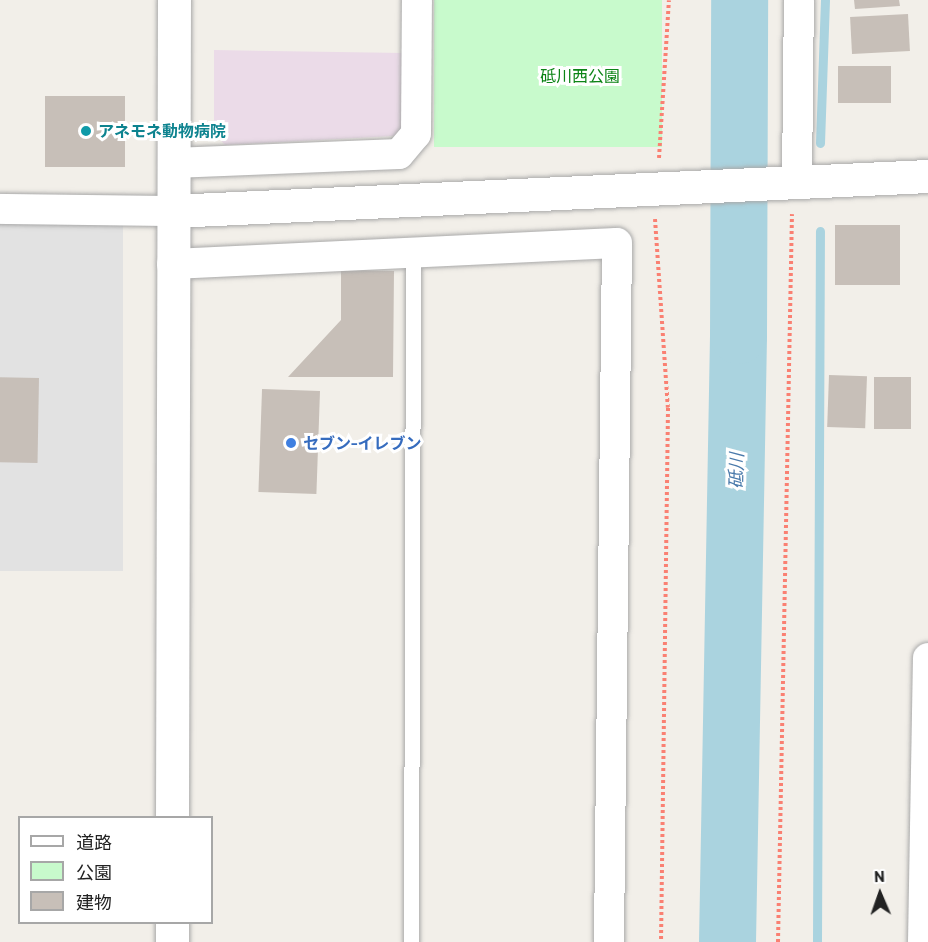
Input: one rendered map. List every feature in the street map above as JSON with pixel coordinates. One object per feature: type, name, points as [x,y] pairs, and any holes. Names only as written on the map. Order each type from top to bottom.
[{"type":"street","points":[[172,816],[174,0]]},
{"type":"street","points":[[173,163],[399,154],[416,134],[417,0]]},
{"type":"street","points":[[789,183],[799,0]]},
{"type":"street","points":[[0,209],[172,211],[928,176]]},
{"type":"street","points":[[172,264],[617,243],[609,942]]},
{"type":"street","points":[[923,942],[928,658]]},
{"type":"street","points":[[172,924],[172,942]]},
{"type":"lane","points":[[411,942],[413,254]]},
{"type":"path","points":[[661,942],[668,408],[662,188],[669,0]]},
{"type":"path","points":[[778,942],[789,183]]},
{"type":"shaded area","points":[[214,50],[404,53],[404,126],[394,136],[225,145],[214,133]]},
{"type":"shaded area","points":[[0,223],[123,223],[123,571],[0,571]]},
{"type":"green space","name":"砥川西公園","points":[[434,0],[662,0],[662,147],[434,147]]},
{"type":"building","points":[[854,0],[899,0],[900,6],[855,9]]},
{"type":"building","points":[[908,14],[910,51],[852,54],[850,17]]},
{"type":"building","points":[[838,66],[891,66],[891,103],[838,103]]},
{"type":"building","name":"アネモネ動物病院","points":[[45,96],[125,96],[125,167],[45,167]]},
{"type":"building","points":[[835,225],[900,225],[900,285],[835,285]]},
{"type":"building","points":[[341,270],[394,271],[393,377],[288,377],[341,320]]},
{"type":"building","points":[[829,375],[867,376],[865,428],[827,427]]},
{"type":"building","points":[[0,377],[39,378],[38,463],[0,462]]},
{"type":"building","points":[[874,377],[911,377],[911,429],[874,429]]},
{"type":"building","name":"セブン-イレブン","points":[[262,389],[320,391],[316,494],[258,492]]},
{"type":"waterway","name":"砥川","points":[[727,942],[738,335],[739,0]]},
{"type":"waterway","points":[[820,143],[825,0]]},
{"type":"waterway","points":[[817,942],[820,231]]},
{"type":"place","name":"アネモネ動物病院","points":[[86,131]]},
{"type":"place","name":"セブン-イレブン","points":[[291,443]]}]
